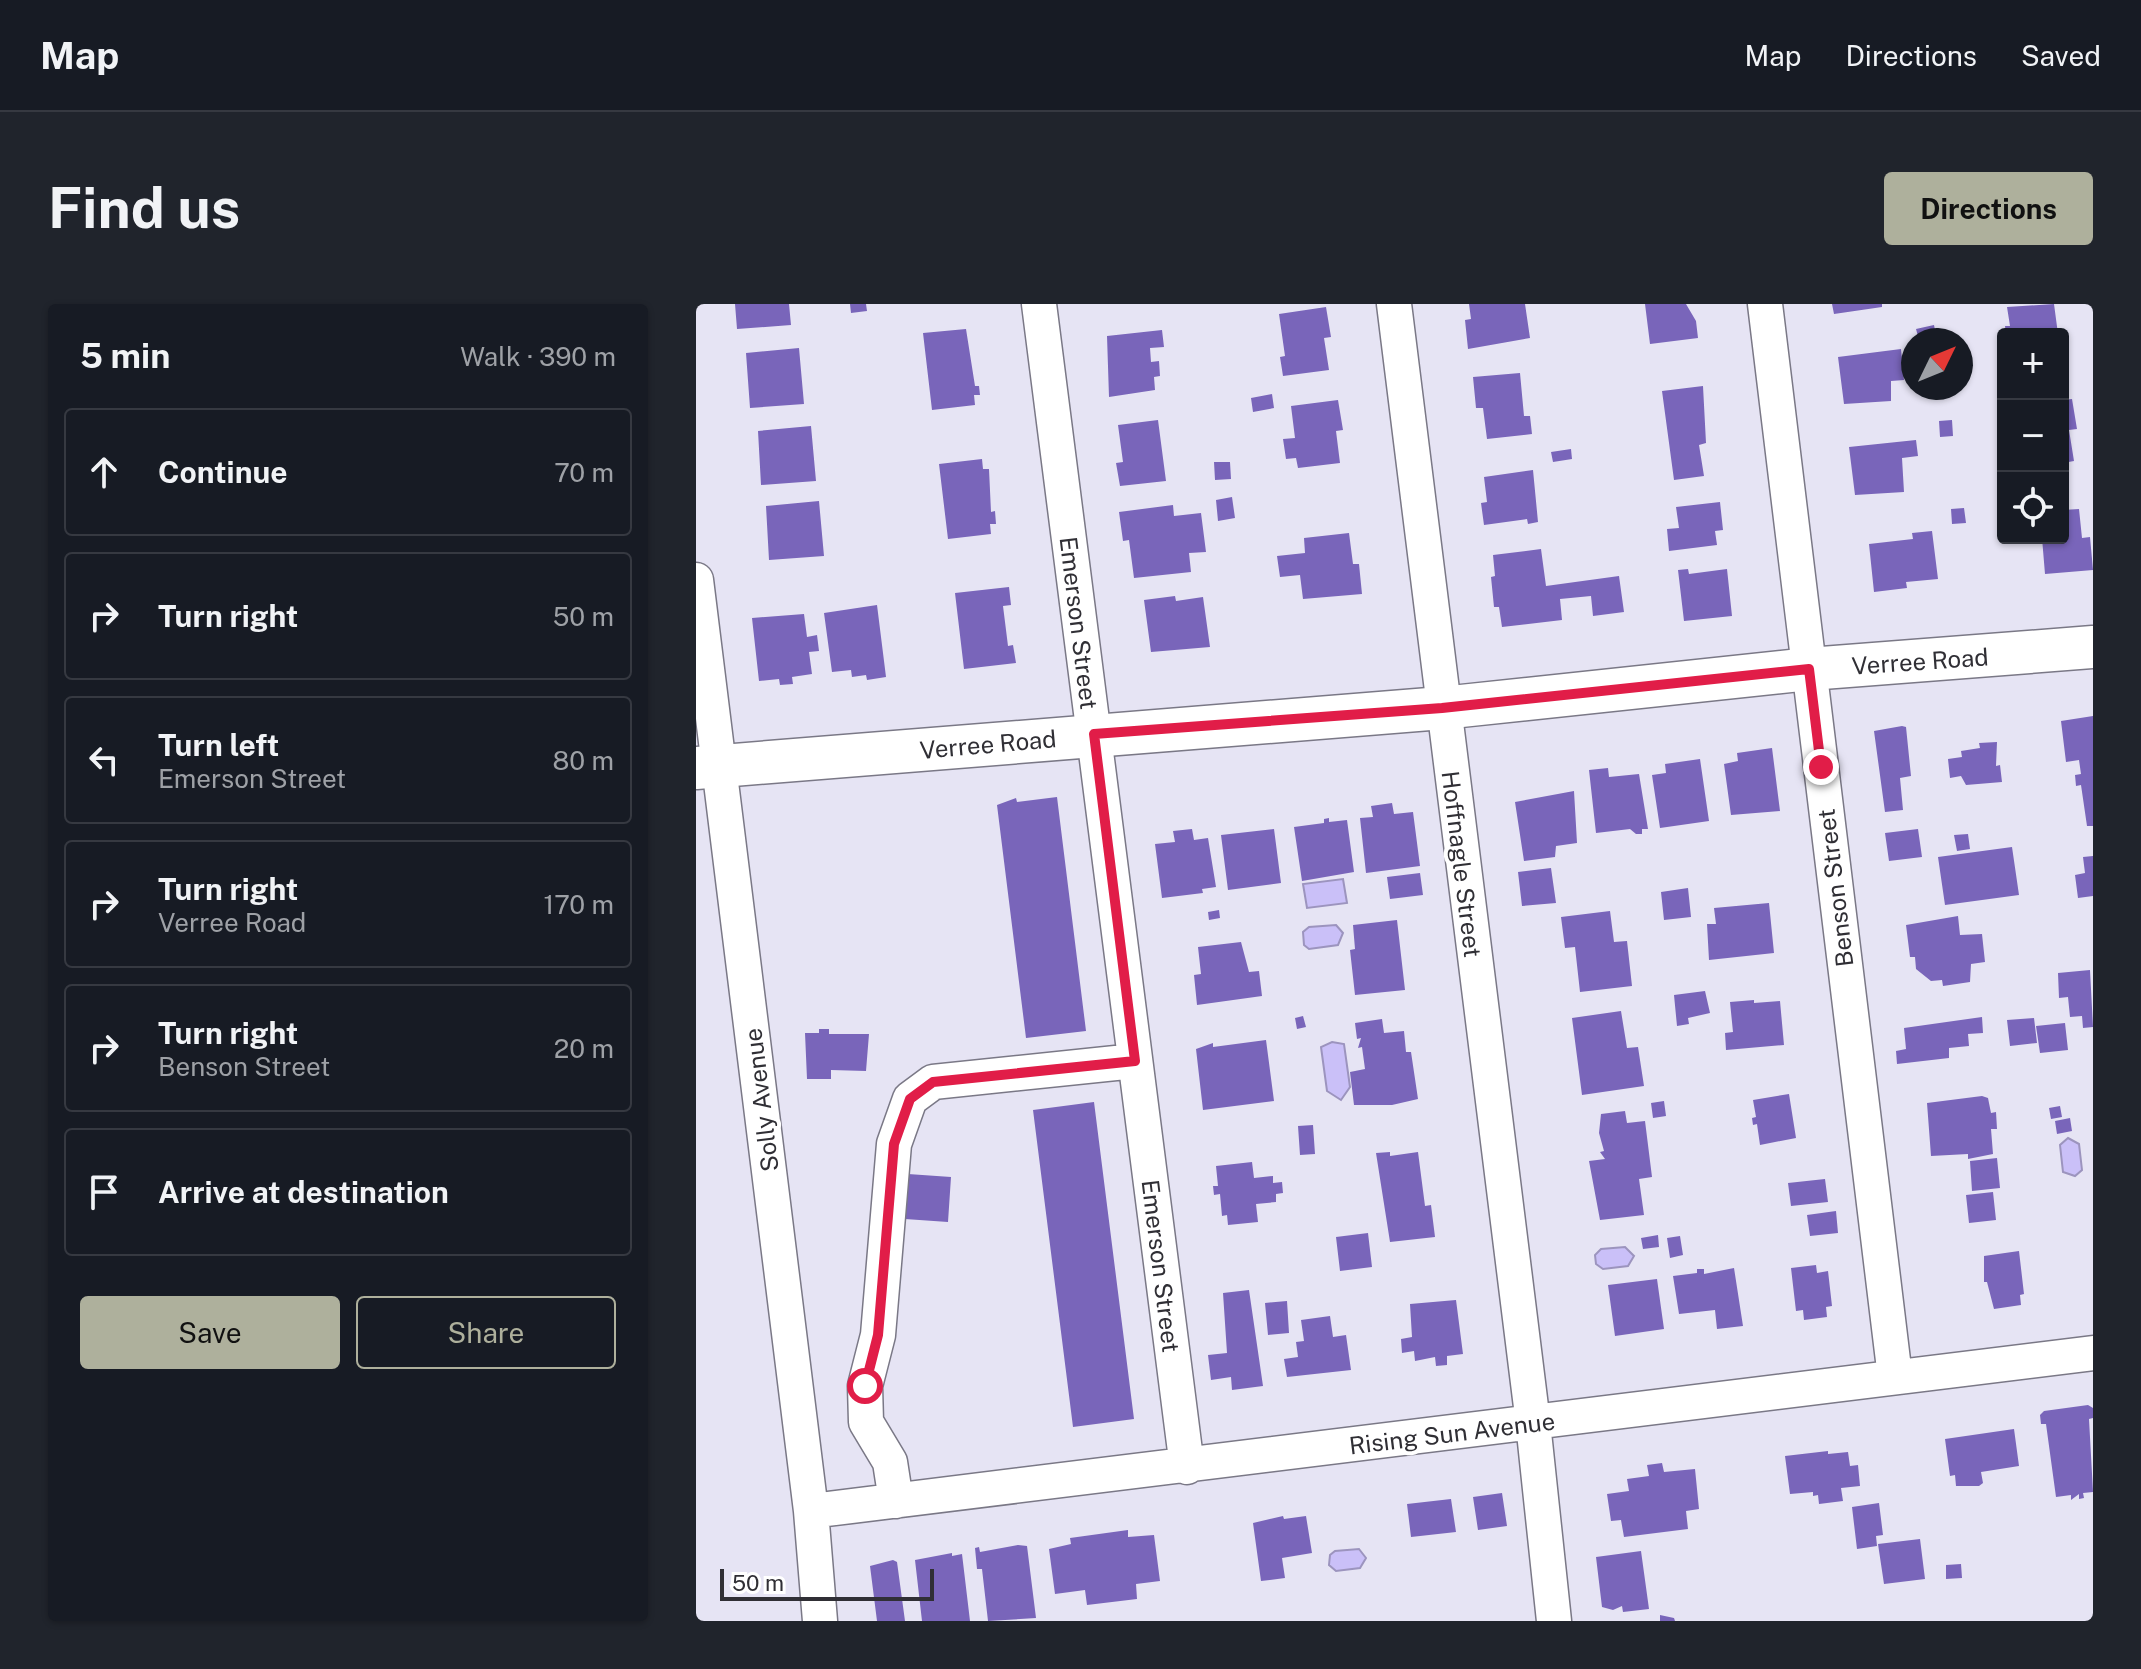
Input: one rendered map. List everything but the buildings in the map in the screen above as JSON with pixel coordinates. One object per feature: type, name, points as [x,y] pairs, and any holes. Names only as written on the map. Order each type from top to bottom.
[{"type":"main road","name":"Verree Road","points":[[708,767],[1442,708],[1809,669],[2093,647]]},
{"type":"street","name":"Emerson Street","points":[[1039,304],[1187,1467]]},
{"type":"street","name":"Hoffnagle Street","points":[[1394,304],[1533,1423],[1554,1621]]},
{"type":"street","name":"Benson Street","points":[[1765,304],[1895,1377]]},
{"type":"street","name":"Solly Avenue","points":[[696,580],[708,767],[811,1511],[820,1621]]},
{"type":"street","points":[[896,1501],[890,1462],[866,1422],[865,1386],[878,1335],[894,1144],[910,1099],[933,1082],[1135,1061]]},
{"type":"street","name":"Rising Sun Avenue","points":[[811,1511],[2093,1353]]},
{"type":"shaded area","points":[[1343,879],[1347,903],[1307,908],[1303,884]]},
{"type":"shaded area","points":[[1336,925],[1343,933],[1338,945],[1309,949],[1304,945],[1303,932],[1309,927]]},
{"type":"shaded area","points":[[1332,1042],[1344,1044],[1350,1087],[1341,1100],[1327,1091],[1321,1047]]},
{"type":"shaded area","points":[[2068,1138],[2079,1144],[2082,1170],[2075,1176],[2063,1172],[2060,1145]]},
{"type":"shaded area","points":[[1625,1247],[1634,1256],[1628,1266],[1603,1269],[1596,1264],[1595,1255],[1601,1249]]},
{"type":"shaded area","points":[[1359,1549],[1366,1558],[1360,1568],[1336,1571],[1329,1565],[1330,1555],[1335,1551]]},
{"type":"route","points":[[865,1386],[878,1335],[894,1144],[910,1099],[933,1082],[1135,1061],[1094,734],[1442,708],[1809,669],[1821,767]]}]
